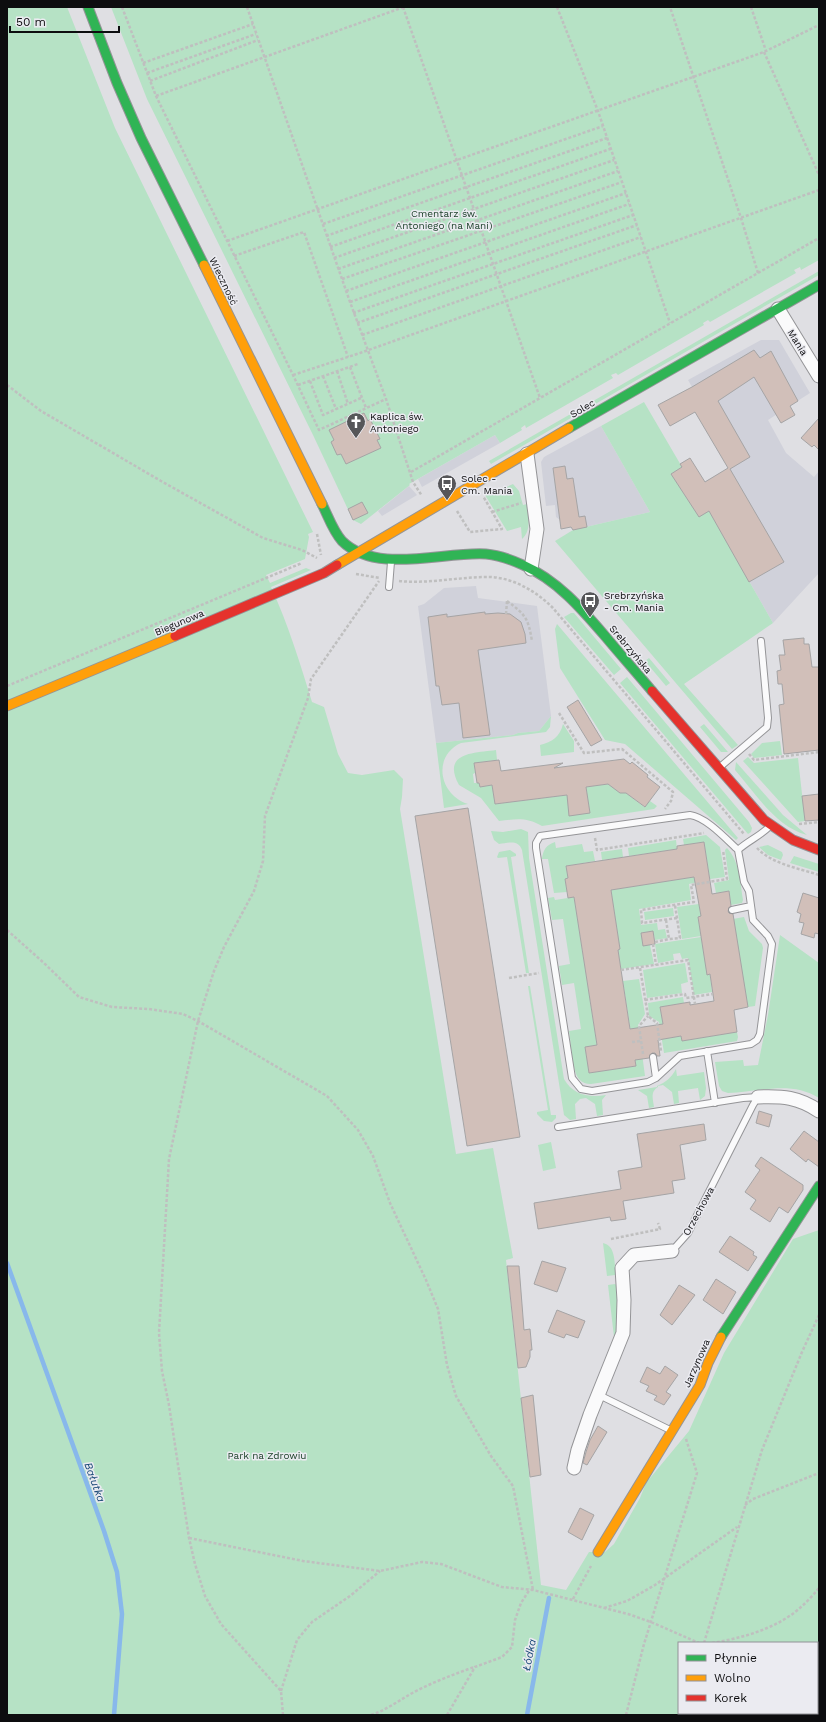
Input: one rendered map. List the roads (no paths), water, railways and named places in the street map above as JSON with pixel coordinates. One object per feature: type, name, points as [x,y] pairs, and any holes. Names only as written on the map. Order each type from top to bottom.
[{"type":"street","name":"Wieczność","points":[[88,7],[117,83],[141,138],[325,510],[340,538],[358,554]]},
{"type":"street","name":"Solec","points":[[358,554],[526,454],[819,285]]},
{"type":"street","name":"Mania","points":[[778,309],[819,376]]},
{"type":"street","points":[[526,454],[537,529],[531,569]]},
{"type":"street","name":"Srebrzyńska","points":[[358,554],[412,559],[487,554],[507,558],[531,569],[558,587],[578,605],[757,813],[770,826],[797,843],[819,850]]},
{"type":"street","name":"Biegunowa","points":[[7,706],[306,581],[358,554]]},
{"type":"street","points":[[758,1098],[778,1096],[795,1099],[806,1103],[819,1111]]},
{"type":"street","name":"Jarzynowa","points":[[598,1552],[700,1386],[706,1364],[716,1345],[760,1274],[795,1225],[819,1186]]},
{"type":"street","name":"Orzechowa","points":[[574,1468],[582,1435],[623,1333],[624,1300],[622,1268],[634,1255],[672,1251]]},
{"type":"lane","points":[[390,587],[391,558]]},
{"type":"lane","points":[[719,768],[767,727],[768,723],[761,641]]},
{"type":"lane","points":[[690,815],[697,816],[738,850],[744,882],[749,891],[753,920],[768,936],[772,944],[760,1034],[757,1040],[751,1044],[680,1056],[656,1078],[648,1082],[592,1091],[581,1089],[572,1078],[536,843],[540,836],[690,815]]},
{"type":"lane","points":[[738,850],[762,834],[770,826]]},
{"type":"lane","points":[[732,910],[751,906]]},
{"type":"lane","points":[[707,1051],[715,1103]]},
{"type":"lane","points":[[653,1057],[656,1078]]},
{"type":"lane","points":[[558,1127],[715,1103],[758,1098]]},
{"type":"lane","name":"Orzechowa","points":[[672,1251],[688,1233],[753,1105],[758,1098]]},
{"type":"lane","points":[[598,1394],[672,1432]]},
{"type":"waterway","name":"Bałutka","points":[[7,1263],[104,1531],[117,1572],[122,1614],[114,1715]]},
{"type":"waterway","name":"Łódka","points":[[527,1715],[549,1598]]},
{"type":"place","name":"Kaplica św. Antoniego","points":[[356,439]]},
{"type":"place","name":"Solec - Cm. Mania","points":[[447,501]]},
{"type":"place","name":"Srebrzyńska - Cm. Mania","points":[[590,618]]},
{"type":"park label","name":"Cmentarz św. Antoniego (na Mani)","points":[[444,218]]},
{"type":"park label","name":"Park na Zdrowiu","points":[[267,1455]]}]
